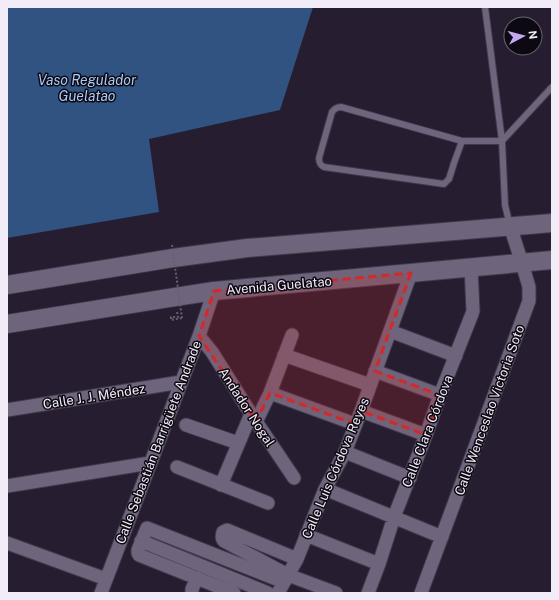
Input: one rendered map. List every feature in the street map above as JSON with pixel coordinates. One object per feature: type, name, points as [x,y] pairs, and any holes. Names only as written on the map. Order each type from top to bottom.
[{"type":"main road","points":[[7,285],[173,258],[247,248],[552,222]]},
{"type":"main road","name":"Avenida Guelatao","points":[[7,324],[214,291],[552,260]]},
{"type":"street","name":"Calle Wenceslao Victoria Soto","points":[[421,593],[529,301],[529,287],[517,263],[510,226]]},
{"type":"street","name":"Calle Clara Córdova","points":[[368,593],[394,517],[472,313],[471,268]]},
{"type":"street","name":"Calle Luis Córdova Reyes","points":[[283,583],[296,559],[325,489],[345,452],[411,274]]},
{"type":"street","name":"Calle Sebastián Barrigüete Andrade","points":[[101,593],[199,336],[214,291]]},
{"type":"street","points":[[390,331],[456,356]]},
{"type":"street","points":[[221,485],[238,443],[270,393],[292,335]]},
{"type":"street","name":"Andador Nogal","points":[[199,336],[212,352],[253,418],[294,478]]},
{"type":"street","points":[[284,355],[370,385]]},
{"type":"street","points":[[374,372],[440,395]]},
{"type":"street","name":"Calle J. J. Méndez","points":[[7,410],[181,382]]},
{"type":"street","points":[[270,393],[355,424]]},
{"type":"street","points":[[361,411],[426,435]]},
{"type":"street","points":[[186,425],[238,443]]},
{"type":"street","points":[[345,452],[410,478]]},
{"type":"street","points":[[7,486],[150,463]]},
{"type":"street","points":[[177,467],[268,503]]},
{"type":"street","points":[[325,489],[442,536]]},
{"type":"street","points":[[234,593],[142,541],[147,528],[283,583],[336,593]]},
{"type":"street","points":[[283,583],[224,541],[222,538],[223,532],[225,530],[228,531],[296,559]]},
{"type":"street","points":[[306,535],[379,564]]},
{"type":"street","points":[[7,543],[106,579]]},
{"type":"street","points":[[192,593],[192,589],[209,553]]},
{"type":"street","points":[[200,573],[268,593]]},
{"type":"lane","points":[[485,7],[502,141],[505,205],[510,226]]},
{"type":"lane","points":[[462,141],[449,179],[444,184],[324,167],[321,166],[319,162],[334,108],[341,107],[462,141],[502,141],[552,87]]},
{"type":"path","points":[[172,245],[182,318],[171,320],[171,317],[178,317]]},
{"type":"highlighted area","points":[[411,273],[375,371],[440,395],[426,435],[361,411],[355,424],[270,393],[256,422],[199,336],[214,291]]},
{"type":"water","name":"Vaso Regulador Guelatao","points":[[7,7],[313,7],[280,110],[149,139],[159,212],[7,238]]}]
